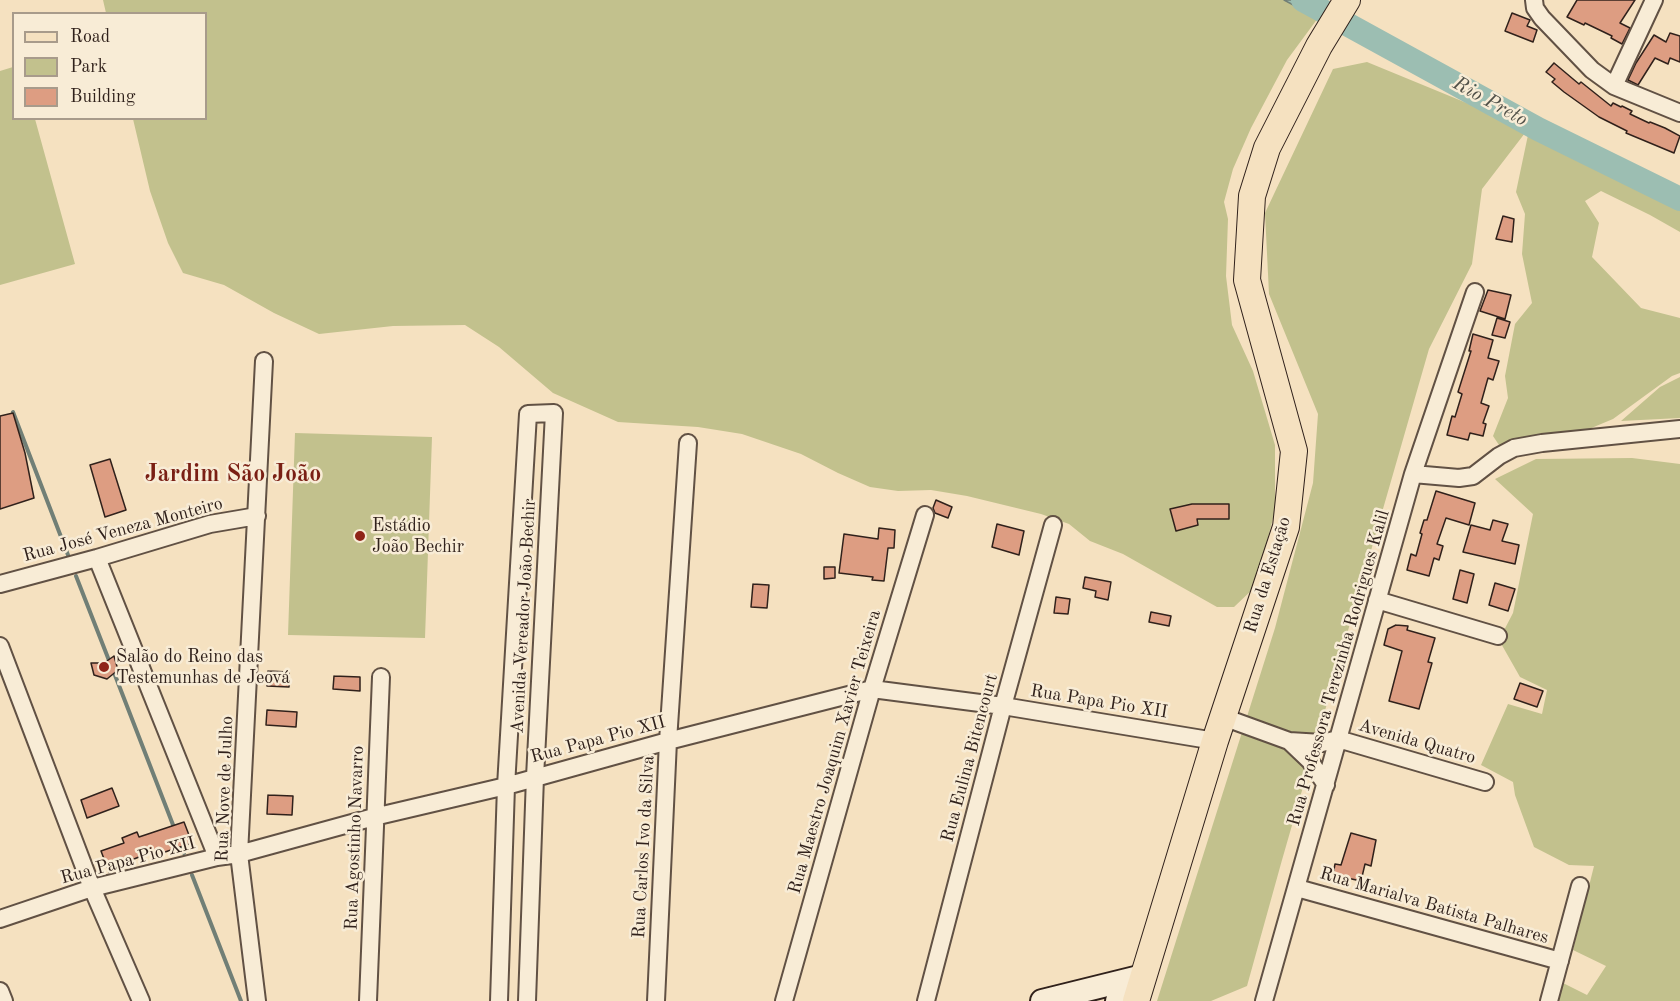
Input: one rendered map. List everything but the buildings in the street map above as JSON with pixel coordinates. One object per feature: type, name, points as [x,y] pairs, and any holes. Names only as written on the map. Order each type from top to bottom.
[{"type":"main road","name":"Rua da Estação","points":[[1134,994],[1286,527],[1294,451],[1247,280],[1252,196],[1267,148],[1319,46],[1347,0]]},
{"type":"street","points":[[1534,0],[1535,8],[1542,18],[1592,70],[1614,86],[1680,113]]},
{"type":"street","points":[[1614,86],[1654,0]]},
{"type":"street","name":"Rua Professora Terezinha Rodrigues Kalil","points":[[1264,1001],[1413,474],[1475,292]]},
{"type":"street","name":"Rua Nove de Julho","points":[[257,1001],[240,854],[264,361]]},
{"type":"street","name":"Avenida Vereador João Bechir","points":[[499,1001],[506,786],[528,414],[554,413],[535,777],[527,1001]]},
{"type":"street","points":[[1413,474],[1459,478],[1473,476],[1499,456],[1514,448],[1601,436],[1680,429]]},
{"type":"street","name":"Rua Carlos Ivo da Silva","points":[[656,1001],[668,741],[688,443]]},
{"type":"street","name":"Rua Maestro Joaquim Xavier Teixeira","points":[[784,1001],[872,689],[925,515]]},
{"type":"street","name":"Rua José Veneza Monteiro","points":[[0,584],[210,524],[257,516]]},
{"type":"street","name":"Rua Eulina Bitencourt","points":[[926,1001],[1053,525]]},
{"type":"street","points":[[97,558],[217,857]]},
{"type":"street","points":[[1377,600],[1498,636]]},
{"type":"street","points":[[0,646],[92,888],[141,1001]]},
{"type":"street","name":"Rua Agostinho Navarro","points":[[368,1001],[381,677]]},
{"type":"street","name":"Rua Papa Pio XII","points":[[0,919],[92,888],[217,857],[240,854],[374,817],[506,786],[668,741],[872,689],[1003,706],[1215,741]]},
{"type":"street","points":[[1223,717],[1289,741],[1322,743],[1338,739]]},
{"type":"street","name":"Avenida Quatro","points":[[1338,739],[1485,782]]},
{"type":"street","points":[[1289,741],[1310,761],[1326,785]]},
{"type":"street","points":[[1549,1001],[1580,886]]},
{"type":"street","name":"Rua Marialva Batista Palhares","points":[[1297,888],[1560,961]]},
{"type":"street","points":[[0,991],[4,1001]]},
{"type":"street","points":[[1042,1001],[1134,994]]},
{"type":"green space","points":[[103,0],[1284,0],[1318,18],[1287,60],[1251,128],[1233,169],[1224,202],[1228,219],[1226,276],[1232,325],[1253,371],[1275,445],[1275,511],[1255,587],[1234,607],[1217,607],[1123,554],[1090,541],[1069,524],[1041,514],[967,496],[931,490],[898,491],[870,487],[801,454],[742,434],[698,427],[618,422],[553,393],[499,347],[465,325],[393,326],[319,334],[274,313],[224,285],[183,273],[168,243],[150,191],[133,120],[207,120],[207,12],[106,12]]},
{"type":"green space","points":[[1367,62],[1508,120],[1525,133],[1482,189],[1472,264],[1429,349],[1247,986],[1211,1001],[1157,1001],[1275,628],[1313,483],[1318,414],[1269,294],[1265,213],[1333,69]]},
{"type":"green space","points":[[12,67],[12,120],[35,120],[75,264],[0,285],[0,71]]},
{"type":"green space","points":[[1528,135],[1680,210],[1680,232],[1601,191],[1585,201],[1599,223],[1592,257],[1641,308],[1680,318],[1680,373],[1672,376],[1613,419],[1577,434],[1501,448],[1493,436],[1508,398],[1505,376],[1515,324],[1532,303],[1522,254],[1525,214],[1516,192]]},
{"type":"green space","points":[[1680,377],[1680,418],[1621,421],[1660,387]]},
{"type":"green space","name":"Estádio João Bechir","points":[[295,433],[432,437],[425,638],[288,635]]},
{"type":"green space","points":[[1632,458],[1680,464],[1680,1001],[1556,1001],[1561,982],[1587,995],[1606,966],[1573,950],[1594,866],[1569,865],[1534,847],[1515,795],[1513,782],[1481,765],[1508,704],[1542,714],[1547,690],[1520,677],[1499,640],[1513,613],[1533,514],[1495,479],[1536,459]]},
{"type":"water","points":[[1284,0],[1327,0],[1318,18]]},
{"type":"waterway","name":"Rio Preto","points":[[1303,0],[1538,129],[1680,199]]},
{"type":"waterway","points":[[13,412],[68,555]]},
{"type":"waterway","points":[[76,576],[110,663]]},
{"type":"waterway","points":[[113,670],[175,830]]},
{"type":"waterway","points":[[180,843],[184,853]]},
{"type":"waterway","points":[[192,875],[241,1001]]},
{"type":"place","name":"Estádio João Bechir","points":[[360,536]]},
{"type":"place","name":"Salão do Reino das Testemunhas de Jeová","points":[[104,667]]},
{"type":"district","name":"Jardim São João","points":[[233,475]]}]
